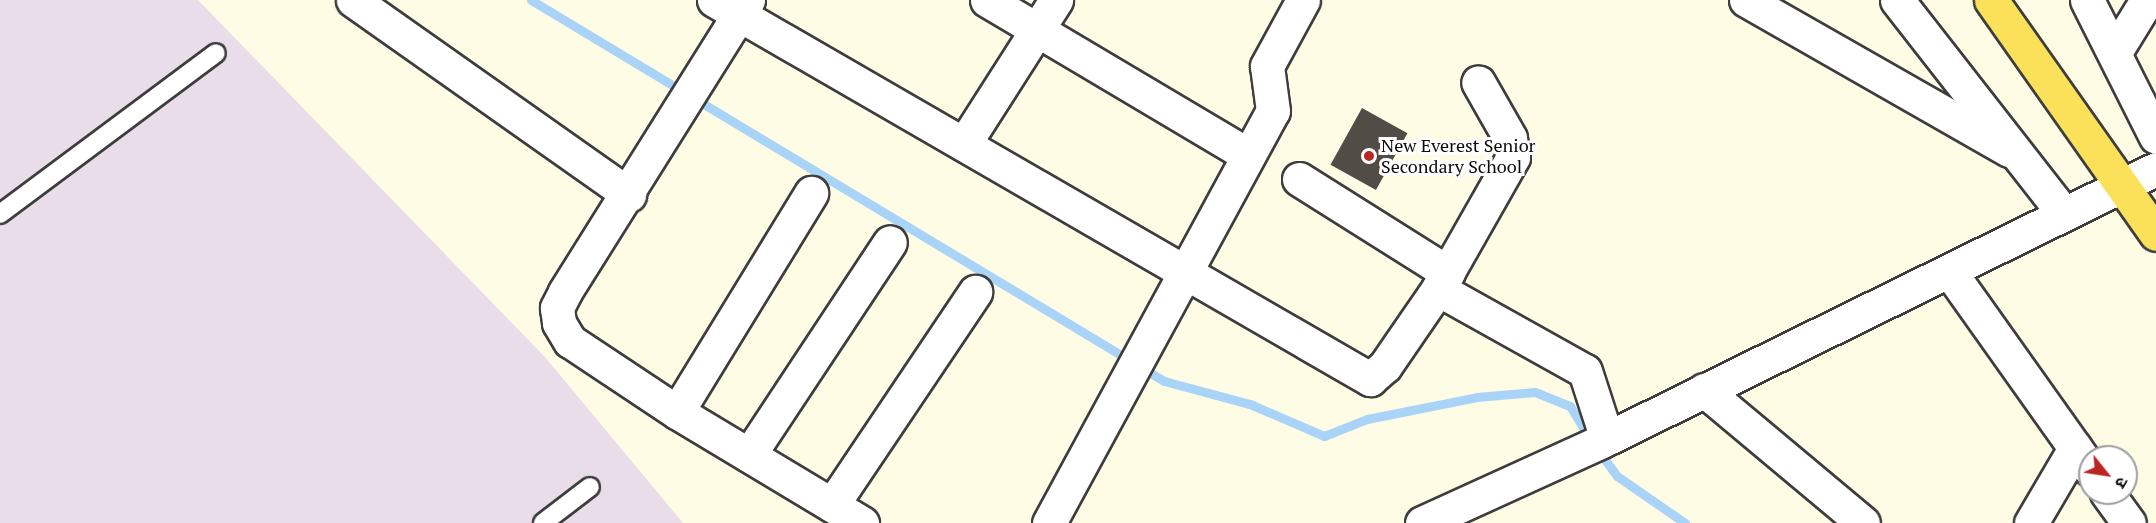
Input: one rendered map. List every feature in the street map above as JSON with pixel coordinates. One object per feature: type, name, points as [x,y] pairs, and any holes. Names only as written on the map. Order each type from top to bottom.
[{"type":"main road","points":[[1991,0],[2156,234]]},
{"type":"street","points":[[353,0],[629,195]]},
{"type":"street","points":[[987,0],[1248,155]]},
{"type":"street","points":[[964,144],[1056,0]]},
{"type":"street","points":[[1049,523],[1129,380],[1184,267],[1248,155],[1275,100],[1267,66],[1303,0]]},
{"type":"street","points":[[1746,0],[2009,150]]},
{"type":"street","points":[[1897,0],[2009,150],[2064,214]]},
{"type":"street","points":[[2087,0],[2156,137]]},
{"type":"street","points":[[2115,52],[2147,0]]},
{"type":"street","points":[[862,523],[677,412],[570,341],[559,323],[557,308],[565,292],[629,195],[702,76],[734,5],[964,144],[1184,267],[1370,379],[1386,366],[1443,281],[1513,157],[1510,138],[1478,82]]},
{"type":"street","points":[[1426,522],[1597,443],[1950,272],[2064,214],[2124,187],[2156,169]]},
{"type":"street","points":[[1299,179],[1443,281],[1585,371],[1597,443]]},
{"type":"street","points":[[677,412],[811,194]]},
{"type":"street","points":[[749,455],[890,242]]},
{"type":"street","points":[[1950,272],[2078,453]]},
{"type":"street","points":[[832,505],[975,292]]},
{"type":"street","points":[[1704,390],[1863,523]]},
{"type":"street","points":[[2031,523],[2078,464]]},
{"type":"street","points":[[2116,505],[2129,523]]},
{"type":"lane","points":[[0,214],[216,53]]},
{"type":"lane","points":[[543,523],[590,487]]},
{"type":"shaded area","points":[[0,0],[198,0],[545,357],[683,523],[0,523]]},
{"type":"building","points":[[1362,108],[1407,133],[1376,190],[1330,165]]},
{"type":"waterway","points":[[531,0],[1164,381],[1250,404],[1324,436],[1367,419],[1477,397],[1535,392],[1570,406],[1590,439]]},
{"type":"waterway","points":[[1598,450],[1617,476],[1685,523]]},
{"type":"place","name":"New Everest Senior Secondary School","points":[[1369,156]]}]
